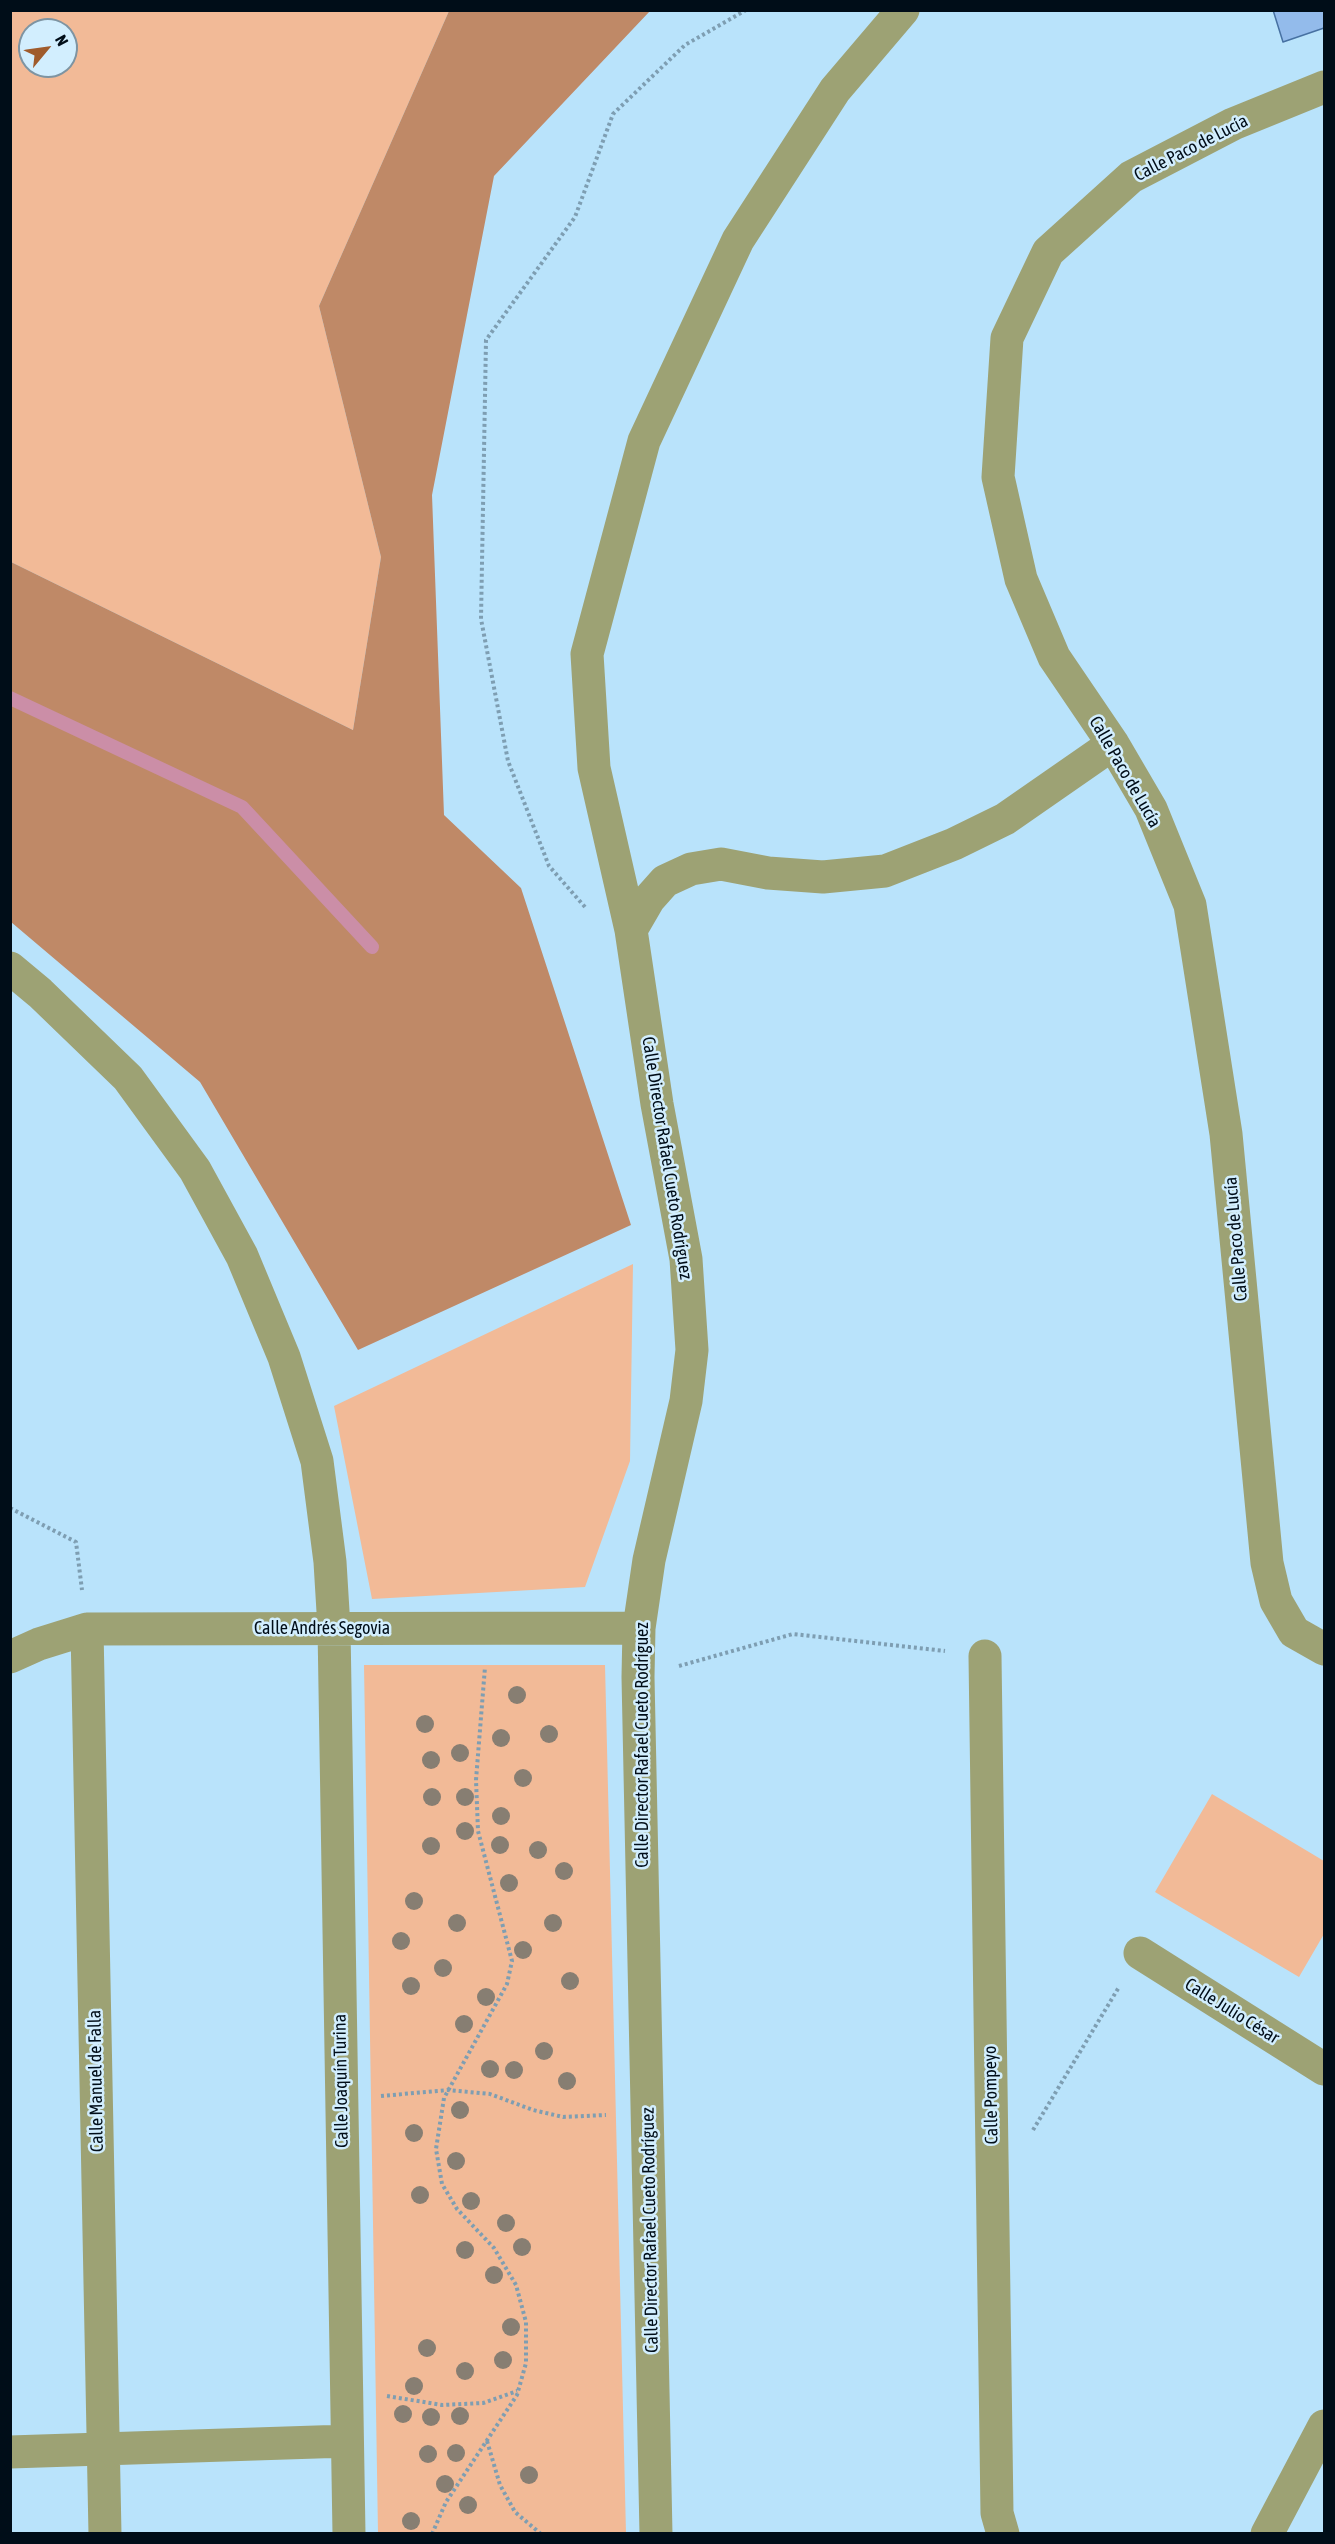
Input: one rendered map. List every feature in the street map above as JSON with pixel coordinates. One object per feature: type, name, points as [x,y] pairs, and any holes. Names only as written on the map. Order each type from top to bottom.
[{"type":"street","name":"Calle Director Rafael Cueto Rodríguez","points":[[656,2534],[638,1677],[639,1628],[649,1560],[687,1401],[692,1350],[686,1259],[657,1104],[631,930],[594,768],[587,654],[644,441],[738,240],[835,90],[903,10]]},
{"type":"street","name":"Calle Paco de Lucía","points":[[1324,87],[1233,124],[1131,177],[1048,252],[1007,338],[998,477],[1021,579],[1054,657],[1113,744],[1151,809],[1190,905],[1226,1134],[1267,1563],[1276,1601],[1294,1632],[1324,1649]]},
{"type":"street","points":[[631,930],[649,899],[665,881],[691,869],[721,864],[768,873],[823,877],[885,871],[954,844],[1005,819],[1113,744]]},
{"type":"street","name":"Calle Joaquín Turina","points":[[10,968],[40,993],[128,1078],[195,1170],[242,1256],[284,1357],[316,1461],[330,1562],[334,1628],[349,2534]]},
{"type":"street","name":"Calle Andrés Segovia","points":[[10,1658],[39,1644],[87,1629],[639,1628]]},
{"type":"street","name":"Calle Manuel de Falla","points":[[87,1629],[105,2534]]},
{"type":"street","name":"Calle Pompeyo","points":[[985,1656],[997,2512],[1003,2534]]},
{"type":"street","name":"Calle Julio César","points":[[1140,1953],[1324,2069]]},
{"type":"street","points":[[1267,2534],[1324,2426]]},
{"type":"street","points":[[10,2452],[347,2441]]},
{"type":"path","points":[[631,930],[581,905],[549,866],[508,762],[482,619],[486,340],[574,218],[613,114],[685,45],[746,10]]},
{"type":"path","points":[[10,1508],[76,1542],[87,1629]]},
{"type":"path","points":[[432,2534],[446,2502],[518,2391],[526,2362],[526,2322],[516,2285],[494,2248],[457,2209],[442,2184],[436,2149],[444,2098],[507,1984],[512,1961],[478,1831],[476,1780],[489,1628]]},
{"type":"path","points":[[638,1677],[793,1634],[985,1656]]},
{"type":"path","points":[[1029,2135],[1140,1953]]},
{"type":"path","points":[[341,2101],[448,2090],[490,2094],[533,2110],[563,2117],[605,2115],[648,2109]]},
{"type":"path","points":[[385,2396],[442,2405],[483,2403],[518,2391]]},
{"type":"path","points":[[487,2440],[500,2486],[515,2512],[541,2534]]},
{"type":"shaded area","points":[[10,11],[449,11],[319,306],[381,557],[353,730],[11,562]]},
{"type":"shaded area","points":[[449,11],[650,11],[494,176],[432,495],[444,815],[521,888],[631,1225],[358,1350],[200,1082],[11,922],[11,562],[353,730],[381,557],[319,306]]},
{"type":"shaded area","points":[[633,1264],[630,1461],[585,1587],[372,1599],[334,1406]]},
{"type":"shaded area","points":[[364,1665],[605,1665],[626,2533],[378,2533]]},
{"type":"shaded area","points":[[1212,1794],[1324,1861],[1324,1934],[1299,1977],[1155,1892]]},
{"type":"building","points":[[1273,10],[1324,10],[1324,28],[1283,42]]},
{"type":"waterway","points":[[10,698],[242,807],[372,947]]}]
